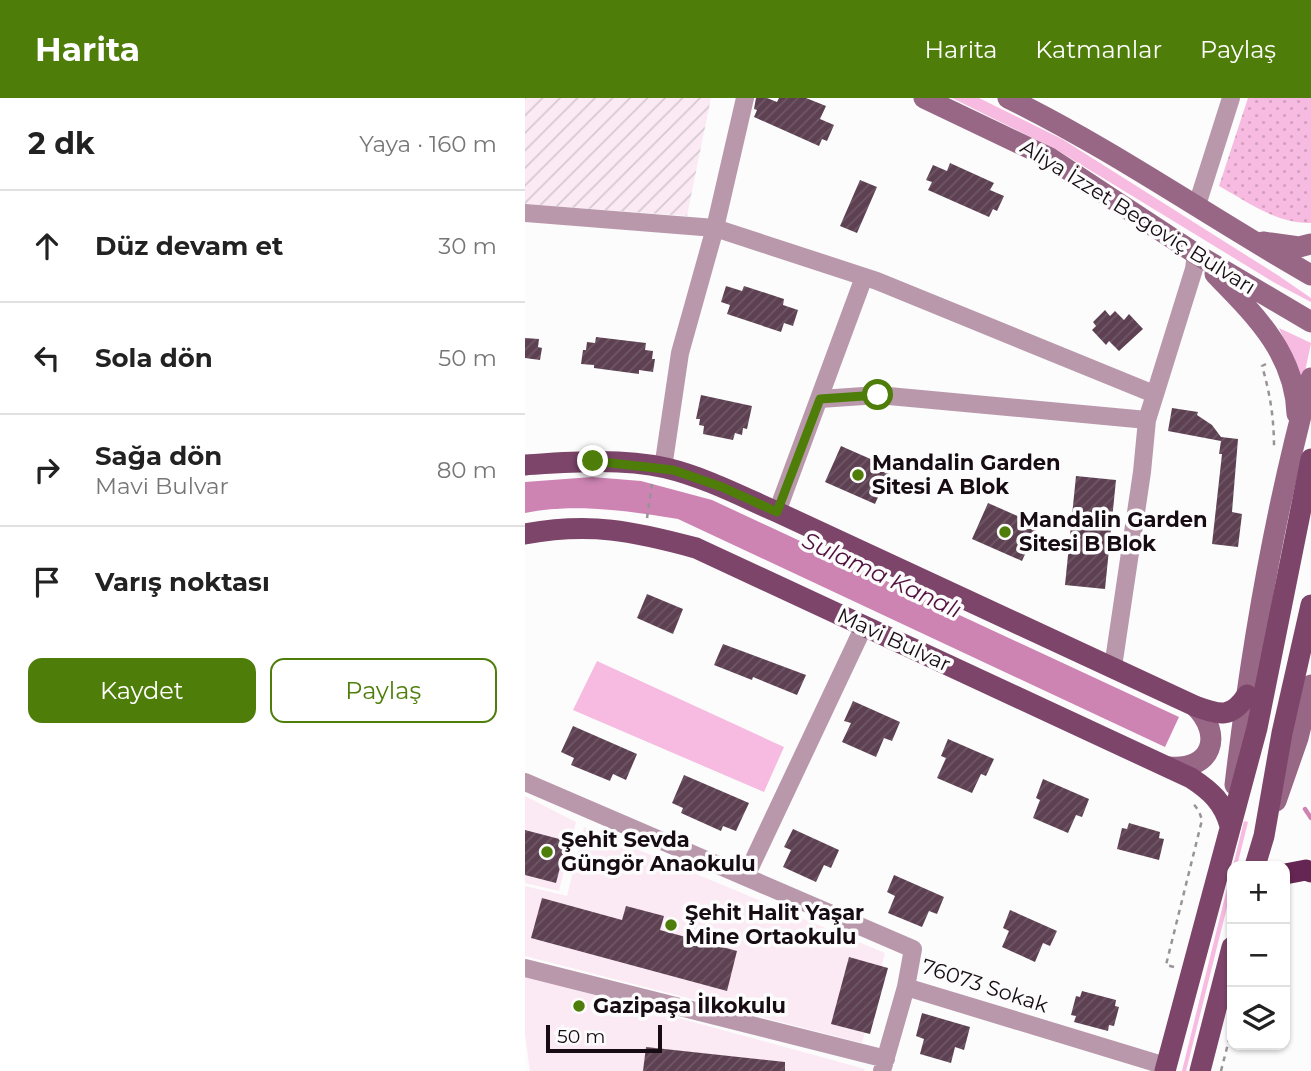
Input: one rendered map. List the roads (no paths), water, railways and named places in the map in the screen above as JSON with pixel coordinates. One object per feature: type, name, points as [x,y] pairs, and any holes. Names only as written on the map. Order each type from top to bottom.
[{"type":"highway","points":[[1290,873],[1306,870],[1311,872]]},
{"type":"main road","name":"Aliya İzzet Begoviç Bulvarı","points":[[924,98],[1050,158],[1196,254],[1311,322]]},
{"type":"main road","name":"Aliya İzzet Begoviç Bulvarı","points":[[1008,98],[1065,126],[1197,205],[1244,237],[1311,275]]},
{"type":"main road","points":[[1244,237],[1275,246],[1299,247],[1311,244]]},
{"type":"main road","points":[[1196,254],[1250,310],[1283,355],[1296,397],[1303,438],[1247,695],[1230,826]]},
{"type":"main road","points":[[1166,1069],[1257,728],[1311,378]]},
{"type":"main road","points":[[525,465],[593,461],[722,487],[1195,706],[1217,714],[1230,712],[1239,707],[1247,695]]},
{"type":"main road","name":"Mavi Bulvar","points":[[525,534],[601,528],[643,534],[696,548],[1191,778],[1214,795],[1227,814],[1230,826]]},
{"type":"main road","points":[[1264,836],[1282,733],[1311,605]]},
{"type":"main road","points":[[1256,861],[1298,738],[1311,685]]},
{"type":"main road","points":[[1169,767],[1193,766],[1205,757],[1208,751],[1211,742],[1209,726],[1206,718],[1195,706]]},
{"type":"main road","points":[[1201,1071],[1227,967]]},
{"type":"street","points":[[658,472],[680,352],[715,228],[745,98]]},
{"type":"street","points":[[1197,205],[1231,98]]},
{"type":"street","points":[[525,213],[715,228],[864,277],[1154,394]]},
{"type":"street","points":[[1113,667],[1147,421],[1195,269],[1196,254]]},
{"type":"street","points":[[777,512],[864,277]]},
{"type":"street","points":[[820,399],[878,395],[1147,421]]},
{"type":"street","points":[[746,876],[863,626]]},
{"type":"street","name":"76073 Sokak","points":[[525,782],[913,949],[906,987],[1166,1069]]},
{"type":"street","points":[[525,968],[884,1065],[906,987]]},
{"type":"waterway","points":[[1305,809],[1311,818]]},
{"type":"place","name":"Mandalin Garden Sitesi A Blok","points":[[858,475]]},
{"type":"place","name":"Mandalin Garden Sitesi B Blok","points":[[1005,532]]},
{"type":"place","name":"Şehit Sevda Güngör Anaokulu","points":[[547,852]]},
{"type":"place","name":"Şehit Halit Yaşar Mine Ortaokulu","points":[[671,925]]},
{"type":"place","name":"Gazipaşa İlkokulu","points":[[579,1006]]},
{"type":"water label","name":"Sulama Kanalı","points":[[882,575]]}]
